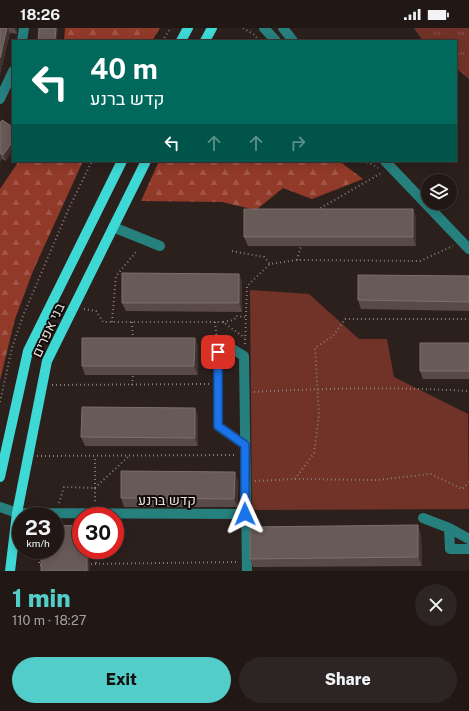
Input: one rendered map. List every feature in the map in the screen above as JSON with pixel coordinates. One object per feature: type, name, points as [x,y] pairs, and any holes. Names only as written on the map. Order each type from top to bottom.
[{"type":"main road","points":[[182,40],[188,28]]},
{"type":"main road","points":[[206,40],[212,28]]},
{"type":"main road","name":"בני אפרים","points":[[0,476],[28,351],[122,162]]},
{"type":"main road","name":"בני אפרים","points":[[18,507],[47,361],[146,162]]},
{"type":"main road","name":"בני אפרים","points":[[10,571],[12,555]]},
{"type":"street","points":[[22,40],[24,28]]},
{"type":"street","points":[[264,28],[275,40]]},
{"type":"street","points":[[283,28],[292,40]]},
{"type":"street","points":[[0,99],[12,73]]},
{"type":"street","points":[[386,162],[465,245]]},
{"type":"street","points":[[113,227],[160,246]]},
{"type":"street","points":[[245,450],[218,426],[218,352],[229,347],[244,356],[245,392],[245,450],[245,514],[247,566]]},
{"type":"street","points":[[0,507],[12,512]]},
{"type":"street","name":"קדש ברנע","points":[[124,514],[245,514]]},
{"type":"street","points":[[423,518],[449,528],[469,539]]},
{"type":"street","points":[[449,528],[450,549],[469,549]]},
{"type":"path","points":[[163,40],[170,28]]},
{"type":"path","points":[[243,28],[255,35],[258,40]]},
{"type":"path","points":[[0,402],[12,348],[24,316],[63,222],[92,162]]},
{"type":"path","points":[[311,214],[386,162]]},
{"type":"path","points":[[244,356],[247,286],[270,264],[297,260],[420,261],[465,245]]},
{"type":"path","points":[[297,260],[302,246]]},
{"type":"path","points":[[232,251],[264,257],[270,264]]},
{"type":"path","points":[[112,322],[116,276],[136,252]]},
{"type":"path","points":[[74,307],[96,311],[103,322],[223,322],[234,320],[236,316],[245,317]]},
{"type":"path","points":[[295,479],[314,453],[319,415],[315,348],[333,336],[345,319],[469,319]]},
{"type":"path","points":[[132,322],[134,347]]},
{"type":"path","points":[[215,322],[218,352]]},
{"type":"path","points":[[223,322],[245,338]]},
{"type":"path","points":[[132,385],[133,375]]},
{"type":"path","points":[[43,385],[218,384]]},
{"type":"path","points":[[245,392],[317,388],[400,388],[469,391]]},
{"type":"path","points":[[28,456],[130,456],[245,450]]},
{"type":"path","points":[[95,456],[95,507]]},
{"type":"path","points":[[58,507],[64,487],[95,488],[130,456]]},
{"type":"path","points":[[245,482],[295,479],[378,480],[431,474],[462,489],[469,482]]},
{"type":"path","points":[[39,559],[39,565],[46,565]]},
{"type":"path","points":[[96,559],[96,564]]},
{"type":"path","points":[[82,564],[247,566]]},
{"type":"green space","points":[[65,28],[160,28],[153,40],[64,40]]},
{"type":"green space","points":[[414,28],[469,28],[469,79],[457,69],[457,40],[422,40]]},
{"type":"green space","points":[[18,162],[83,162],[33,271],[15,319],[0,380],[0,189]]},
{"type":"green space","points":[[159,162],[340,162],[363,179],[312,199],[283,188],[256,210],[222,202],[141,201]]},
{"type":"green space","points":[[250,290],[309,294],[359,339],[387,339],[394,377],[468,414],[469,509],[252,510]]},
{"type":"building","points":[[0,28],[7,28],[0,58]]},
{"type":"building","points":[[39,28],[56,28],[55,40],[38,40]]},
{"type":"building","points":[[2,120],[12,126],[12,142],[3,155],[0,153],[0,123]]},
{"type":"building","points":[[244,209],[413,209],[413,237],[244,237]]},
{"type":"building","points":[[122,273],[239,274],[239,303],[122,303]]},
{"type":"building","points":[[358,275],[469,276],[469,302],[358,300]]},
{"type":"building","points":[[82,338],[195,338],[194,366],[82,366]]},
{"type":"building","points":[[420,343],[469,343],[469,371],[420,371]]},
{"type":"building","points":[[82,407],[195,408],[195,438],[81,437]]},
{"type":"building","points":[[121,471],[235,472],[234,499],[121,498]]},
{"type":"building","points":[[72,525],[72,559],[87,559],[87,571],[41,571],[41,559],[64,559],[64,526]]},
{"type":"building","points":[[418,525],[418,557],[250,559],[250,527]]},
{"type":"route","points":[[218,352],[218,426],[245,445],[245,514]]}]
